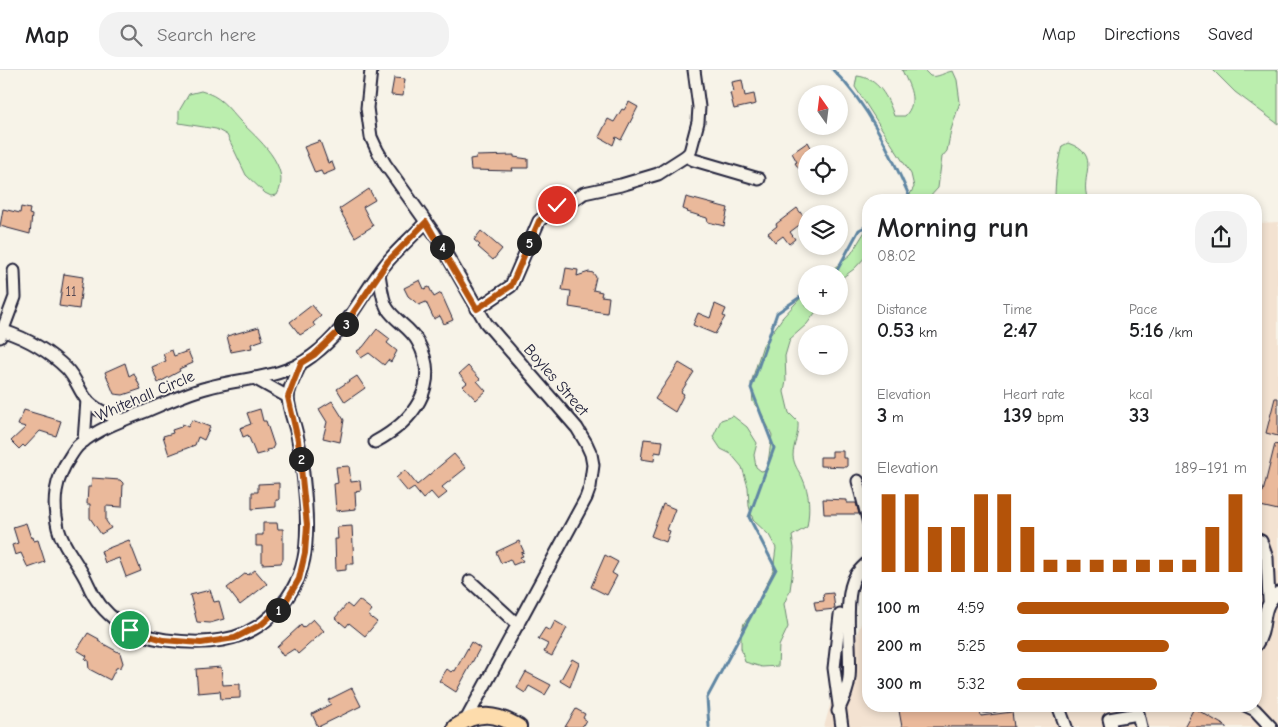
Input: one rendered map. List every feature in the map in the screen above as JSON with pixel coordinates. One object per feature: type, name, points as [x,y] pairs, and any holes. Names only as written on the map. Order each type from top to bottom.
[{"type":"main road","points":[[455,727],[467,718],[494,716],[506,719],[519,727]]},
{"type":"street","name":"Boyles Street","points":[[371,70],[367,108],[371,137],[385,164],[426,222],[477,309],[505,346],[577,428],[592,454],[592,477],[586,498],[467,718]]},
{"type":"street","points":[[477,309],[511,286],[539,221],[557,205],[574,200],[584,193],[621,186],[649,177],[668,168],[690,152],[698,122],[699,107],[694,70]]},
{"type":"street","points":[[686,156],[759,179]]},
{"type":"street","name":"Whitehall Circle","points":[[288,397],[298,440],[307,525],[305,553],[299,579],[285,603],[262,624],[235,638],[201,643],[163,640],[130,630],[108,615],[90,590],[81,568],[58,531],[54,492],[62,468],[77,446],[104,428],[206,388],[273,375],[314,355],[345,325],[388,261],[426,222]]},
{"type":"street","points":[[14,271],[15,297],[2,334],[22,337],[47,351],[69,370],[87,400],[96,408],[123,420]]},
{"type":"street","points":[[375,442],[405,423],[422,396],[426,383],[423,354],[418,341],[386,307],[379,274]]},
{"type":"street","points":[[254,378],[288,397],[301,363]]},
{"type":"street","points":[[84,441],[87,400]]},
{"type":"street","points":[[858,481],[862,496]]},
{"type":"street","points":[[1262,544],[1267,558],[1269,600],[1262,631]]},
{"type":"street","points":[[838,711],[847,691],[850,678],[848,616],[851,586],[855,576],[862,568]]},
{"type":"street","points":[[470,581],[518,626]]},
{"type":"street","points":[[1269,600],[1278,592]]},
{"type":"street","points":[[840,615],[834,668],[838,711],[842,727]]},
{"type":"street","points":[[1061,712],[1066,727]]},
{"type":"street","points":[[1111,727],[1109,719],[1131,712]]},
{"type":"street","points":[[1137,712],[1141,727]]},
{"type":"street","points":[[1256,712],[1272,727]]},
{"type":"shaded area","points":[[1278,222],[1278,727],[824,727],[834,691],[862,621],[862,712],[1262,712],[1262,223]]},
{"type":"green space","points":[[902,70],[924,70],[930,76],[939,76],[953,71],[957,80],[960,102],[951,130],[947,151],[942,157],[938,188],[932,194],[910,194],[914,187],[911,174],[855,87],[857,76],[871,80],[889,102],[894,116],[905,116],[909,110],[912,99],[910,88]]},
{"type":"green space","points":[[1213,70],[1278,70],[1278,124],[1235,92]]},
{"type":"green space","points":[[201,91],[214,96],[223,103],[271,154],[280,174],[281,184],[277,195],[271,196],[265,193],[246,175],[227,135],[216,129],[179,123],[179,111],[189,94]]},
{"type":"green space","points":[[1068,143],[1079,148],[1085,154],[1088,160],[1087,194],[1055,194],[1062,146]]},
{"type":"green space","points":[[862,236],[862,260],[848,273],[848,265],[838,265],[851,254]]},
{"type":"green space","points":[[798,301],[798,315],[814,315],[806,325],[798,325],[798,332],[790,339],[785,356],[786,381],[784,392],[789,413],[798,422],[793,456],[795,465],[807,489],[809,508],[807,527],[792,536],[794,548],[792,576],[790,590],[784,604],[788,627],[779,646],[778,666],[762,667],[745,662],[741,648],[741,634],[744,623],[759,605],[760,597],[773,571],[776,548],[769,535],[753,520],[749,506],[748,487],[742,467],[731,454],[721,449],[713,437],[721,420],[733,416],[747,427],[757,443],[754,455],[756,467],[761,471],[767,470],[772,435],[762,414],[753,402],[751,383],[763,345],[783,317]]},
{"type":"building","points":[[394,78],[405,79],[403,96],[391,95]]},
{"type":"building","points":[[742,80],[745,96],[754,94],[756,104],[734,109],[730,93],[734,92],[732,82]]},
{"type":"building","points":[[629,102],[638,107],[621,140],[616,137],[613,145],[599,137],[608,119],[614,122]]},
{"type":"building","points":[[320,141],[328,163],[332,162],[335,170],[323,175],[321,171],[315,173],[304,147]]},
{"type":"building","points":[[798,149],[798,167],[795,163],[797,162],[792,153]]},
{"type":"building","points":[[514,155],[514,157],[528,159],[528,168],[512,168],[513,171],[471,170],[470,159],[476,158],[476,156]]},
{"type":"building","points":[[369,189],[375,200],[363,207],[373,226],[355,237],[339,209]]},
{"type":"building","points":[[686,197],[728,208],[724,226],[708,222],[707,218],[683,209]]},
{"type":"building","points":[[21,207],[30,209],[29,214],[32,215],[30,234],[0,226],[3,209],[20,213]]},
{"type":"building","points":[[797,208],[798,209],[798,226],[790,232],[795,239],[789,244],[783,236],[775,242],[768,233],[777,226],[776,224]]},
{"type":"building","points":[[481,231],[502,249],[493,260],[478,247],[480,245],[474,240]]},
{"type":"building","points":[[566,268],[578,270],[577,276],[589,272],[593,273],[596,277],[593,290],[602,292],[601,296],[609,297],[607,313],[569,307],[571,291],[562,290]]},
{"type":"building","points":[[64,274],[83,277],[79,309],[59,306]]},
{"type":"building","points":[[420,280],[424,289],[429,287],[434,297],[441,293],[453,320],[444,324],[440,316],[434,319],[426,302],[419,305],[408,296],[404,288]]},
{"type":"building","points":[[715,304],[726,309],[723,316],[725,317],[715,334],[693,325],[698,313],[710,318]]},
{"type":"building","points":[[312,305],[321,316],[313,323],[315,326],[300,335],[290,322]]},
{"type":"building","points":[[259,327],[263,340],[251,344],[252,348],[231,352],[227,336]]},
{"type":"building","points":[[377,329],[390,339],[387,343],[397,351],[391,362],[388,360],[384,365],[369,353],[361,358],[357,351],[363,347]]},
{"type":"building","points":[[172,350],[174,356],[188,351],[193,363],[179,369],[180,371],[158,383],[152,367],[166,361],[163,354]]},
{"type":"building","points":[[125,363],[129,376],[134,373],[141,389],[123,395],[114,394],[105,372]]},
{"type":"building","points":[[679,363],[694,372],[681,392],[684,394],[675,412],[655,399]]},
{"type":"building","points":[[468,366],[480,379],[477,381],[486,391],[476,400],[463,386],[467,383],[459,374]]},
{"type":"building","points":[[357,376],[365,388],[345,402],[337,389]]},
{"type":"building","points":[[1275,398],[1278,398],[1278,436],[1266,433]]},
{"type":"building","points":[[332,401],[344,420],[340,442],[323,438],[327,422],[319,409]]},
{"type":"building","points":[[260,409],[263,421],[266,421],[274,445],[272,449],[266,450],[267,452],[256,455],[248,435],[243,437],[240,428],[251,424],[247,413]]},
{"type":"building","points":[[24,410],[61,421],[56,436],[40,431],[25,447],[23,445],[19,449],[11,441],[26,427],[18,425]]},
{"type":"building","points":[[192,420],[210,427],[204,440],[198,437],[195,445],[169,455],[163,436],[173,433],[172,430],[181,427],[182,424],[188,427]]},
{"type":"building","points":[[644,439],[663,441],[661,453],[655,452],[654,461],[641,459]]},
{"type":"building","points":[[1275,444],[1278,445],[1278,510],[1262,506],[1263,492]]},
{"type":"building","points":[[832,451],[843,451],[843,458],[847,458],[847,467],[820,466],[820,457],[832,457]]},
{"type":"building","points":[[454,454],[466,468],[442,487],[447,493],[438,500],[431,492],[423,499],[414,488],[408,492],[396,478],[405,470],[417,485]]},
{"type":"building","points":[[349,466],[351,482],[360,481],[361,491],[355,492],[356,509],[336,511],[334,484],[338,483],[336,467]]},
{"type":"building","points":[[92,478],[120,480],[123,483],[122,507],[106,506],[106,521],[111,528],[101,534],[90,518],[90,504],[87,504],[88,487],[91,487]]},
{"type":"building","points":[[279,483],[279,500],[276,500],[276,507],[252,509],[252,492],[258,492],[258,484]]},
{"type":"building","points":[[823,499],[847,500],[847,503],[856,503],[859,514],[824,514]]},
{"type":"building","points":[[663,504],[675,509],[667,530],[670,531],[666,542],[651,536]]},
{"type":"building","points":[[26,523],[31,538],[33,537],[34,541],[38,540],[45,562],[28,568],[21,553],[15,555],[12,545],[18,543],[13,527]]},
{"type":"building","points":[[263,523],[277,523],[278,529],[283,529],[283,559],[281,563],[262,564],[262,546],[256,546],[256,535],[263,535]]},
{"type":"building","points":[[352,526],[354,564],[346,564],[346,570],[336,571],[335,539],[338,539],[337,527]]},
{"type":"building","points":[[129,540],[141,571],[126,577],[119,558],[105,563],[101,551]]},
{"type":"building","points":[[519,541],[524,552],[521,553],[523,556],[520,557],[523,561],[513,565],[510,559],[501,563],[496,552]]},
{"type":"building","points":[[605,555],[618,562],[612,573],[617,576],[607,595],[591,587]]},
{"type":"building","points":[[255,570],[267,584],[240,605],[227,588],[246,573],[248,575]]},
{"type":"building","points":[[210,590],[214,602],[219,601],[224,619],[210,623],[197,622],[190,595]]},
{"type":"building","points":[[833,593],[835,609],[816,611],[814,602],[824,601],[823,594]]},
{"type":"building","points":[[359,600],[372,610],[368,615],[377,622],[365,636],[349,623],[346,627],[335,618],[347,604],[352,608]]},
{"type":"building","points":[[313,619],[324,631],[298,654],[294,649],[283,656],[277,647],[301,625],[303,628]]},
{"type":"building","points":[[555,621],[567,628],[552,656],[544,652],[548,644],[538,639],[545,628],[550,631]]},
{"type":"building","points":[[88,633],[120,653],[123,663],[121,667],[116,668],[110,680],[89,669],[88,660],[85,659],[87,656],[77,650]]},
{"type":"building","points":[[471,642],[480,648],[456,692],[439,681],[447,669],[451,672],[455,671]]},
{"type":"building","points":[[572,659],[579,663],[570,687],[560,681]]},
{"type":"building","points":[[221,667],[223,685],[240,684],[240,698],[221,699],[220,691],[198,693],[196,669]]},
{"type":"building","points":[[526,672],[551,685],[545,695],[529,686],[525,693],[517,688]]},
{"type":"building","points":[[352,688],[361,706],[318,727],[312,714],[331,704],[328,700]]},
{"type":"building","points":[[576,709],[585,714],[583,718],[586,720],[582,727],[565,727]]},
{"type":"building","points":[[899,712],[980,712],[981,716],[1012,712],[1014,727],[902,727]]},
{"type":"building","points":[[1192,712],[1201,712],[1227,727],[1184,727]]},
{"type":"waterway","points":[[833,70],[858,99],[868,114],[887,148],[908,194]]},
{"type":"waterway","points":[[840,265],[859,230],[862,228]]},
{"type":"waterway","points":[[709,727],[707,698],[776,569],[749,517],[774,448],[751,388],[777,313],[798,299]]},
{"type":"route","points":[[130,630],[163,640],[201,643],[235,638],[262,624],[285,603],[299,579],[305,553],[307,525],[298,440],[288,397],[301,363],[314,355],[345,325],[388,261],[426,222],[477,309],[511,286],[539,221],[557,205]]}]
